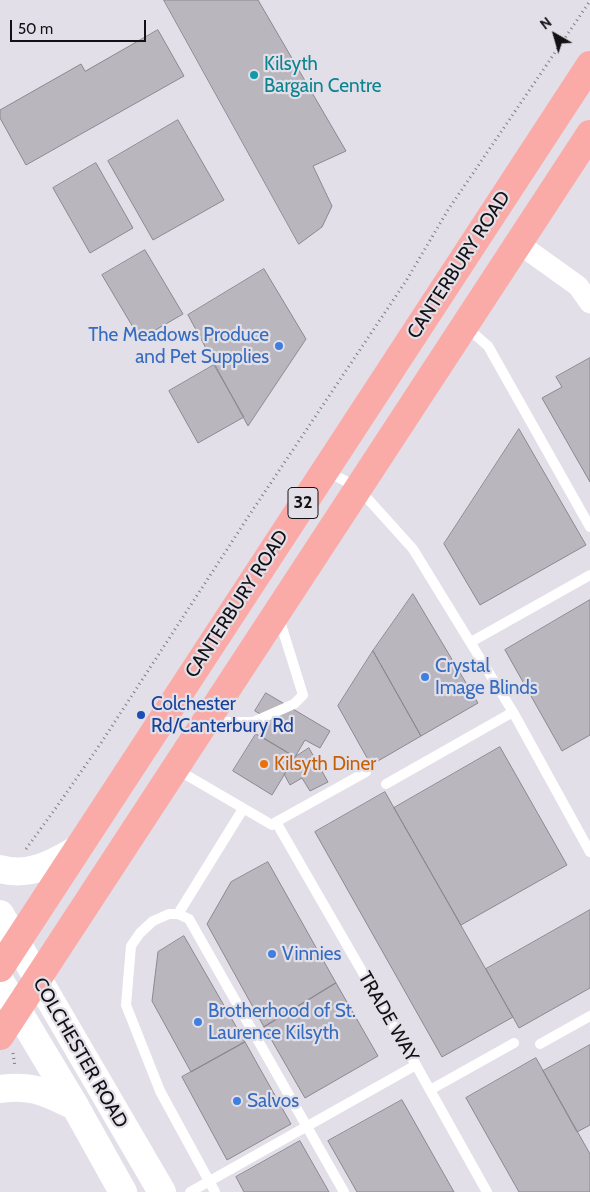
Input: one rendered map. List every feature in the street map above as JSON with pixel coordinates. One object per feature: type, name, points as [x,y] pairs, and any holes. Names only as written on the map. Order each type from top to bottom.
[{"type":"main road","name":"CANTERBURY ROAD","points":[[0,968],[590,65]]},
{"type":"main road","name":"CANTERBURY ROAD","points":[[6,1043],[16,1010],[590,134]]},
{"type":"main road","points":[[10,862],[19,872],[35,870],[53,864],[76,850]]},
{"type":"main road","name":"COLCHESTER ROAD","points":[[0,914],[162,1192]]},
{"type":"main road","name":"COLCHESTER ROAD","points":[[0,981],[75,1106],[122,1192]]},
{"type":"main road","points":[[8,1082],[30,1088],[75,1106]]},
{"type":"street","points":[[518,243],[578,286],[590,303]]},
{"type":"lane","points":[[464,325],[488,346],[590,527]]},
{"type":"lane","points":[[325,470],[358,488],[413,549],[513,712],[590,852]]},
{"type":"lane","points":[[471,642],[590,575]]},
{"type":"lane","points":[[205,722],[253,722],[294,704],[303,695],[277,612]]},
{"type":"lane","points":[[386,784],[513,712]]},
{"type":"lane","points":[[174,768],[272,825],[366,772]]},
{"type":"lane","points":[[178,914],[243,809]]},
{"type":"lane","name":"TRADE WAY","points":[[276,822],[487,1192]]},
{"type":"lane","points":[[215,1192],[160,1091],[126,1005],[131,946],[140,933],[153,921],[169,914],[178,914],[189,920],[344,1192]]},
{"type":"lane","points":[[540,1044],[590,1016]]},
{"type":"lane","points":[[430,1090],[514,1043]]},
{"type":"lane","points":[[190,1192],[416,1065]]},
{"type":"path","points":[[10,862],[58,806],[137,689],[252,511],[406,281],[448,210],[590,1]]},
{"type":"path","points":[[6,1043],[8,1082]]},
{"type":"building","name":"Kilsyth Bargain Centre","points":[[164,0],[258,0],[346,151],[313,166],[332,206],[322,227],[299,244]]},
{"type":"building","points":[[158,30],[184,76],[26,165],[0,118],[0,110],[81,64],[85,71]]},
{"type":"building","points":[[178,120],[224,200],[153,240],[108,161]]},
{"type":"building","points":[[96,163],[133,228],[90,253],[53,188]]},
{"type":"building","points":[[145,250],[183,314],[140,339],[102,275]]},
{"type":"building","points":[[264,269],[306,339],[248,426],[188,315]]},
{"type":"building","points":[[590,358],[590,482],[542,398],[562,387],[556,377]]},
{"type":"building","points":[[214,365],[244,417],[198,443],[169,391]]},
{"type":"building","points":[[519,429],[586,545],[480,605],[444,544]]},
{"type":"building","name":"Crystal Image Blinds","points":[[413,594],[478,703],[421,736],[373,651]]},
{"type":"building","points":[[590,600],[590,735],[562,751],[505,650]]},
{"type":"building","points":[[373,651],[421,736],[371,765],[338,706]]},
{"type":"building","points":[[266,693],[330,731],[320,748],[305,740],[295,757],[259,735],[269,719],[255,711]]},
{"type":"building","name":"Kilsyth Diner","points":[[256,734],[295,757],[272,795],[233,771]]},
{"type":"building","points":[[500,747],[567,865],[461,925],[394,808]]},
{"type":"building","points":[[309,748],[328,782],[310,791],[302,778],[290,785],[284,774],[295,757]]},
{"type":"building","points":[[385,792],[513,1017],[442,1057],[315,832]]},
{"type":"building","name":"Vinnies","points":[[268,862],[336,983],[264,1027],[207,924],[231,882]]},
{"type":"building","points":[[590,910],[590,988],[519,1028],[486,969]]},
{"type":"building","name":"Brotherhood of St. Laurence Kilsyth","points":[[184,936],[245,1042],[191,1072],[152,1001],[158,952]]},
{"type":"building","points":[[336,983],[378,1056],[305,1098],[264,1027]]},
{"type":"building","name":"Salvos","points":[[245,1042],[291,1124],[227,1160],[182,1077]]},
{"type":"building","points":[[590,1045],[590,1125],[577,1132],[543,1071]]},
{"type":"building","points":[[536,1058],[590,1154],[590,1192],[519,1192],[466,1098]]},
{"type":"building","points":[[402,1100],[454,1192],[357,1192],[328,1141]]},
{"type":"building","points":[[300,1141],[329,1192],[244,1192],[236,1177]]},
{"type":"place","name":"Kilsyth Bargain Centre","points":[[254,75]]},
{"type":"place","name":"The Meadows Produce and Pet Supplies","points":[[279,346]]},
{"type":"place","name":"Crystal Image Blinds","points":[[425,677]]},
{"type":"place","name":"Colchester Rd/Canterbury Rd","points":[[141,715]]},
{"type":"place","name":"Kilsyth Diner","points":[[264,764]]},
{"type":"place","name":"Vinnies","points":[[272,954]]},
{"type":"place","name":"Brotherhood of St. Laurence Kilsyth","points":[[198,1022]]},
{"type":"place","name":"Salvos","points":[[237,1101]]}]
